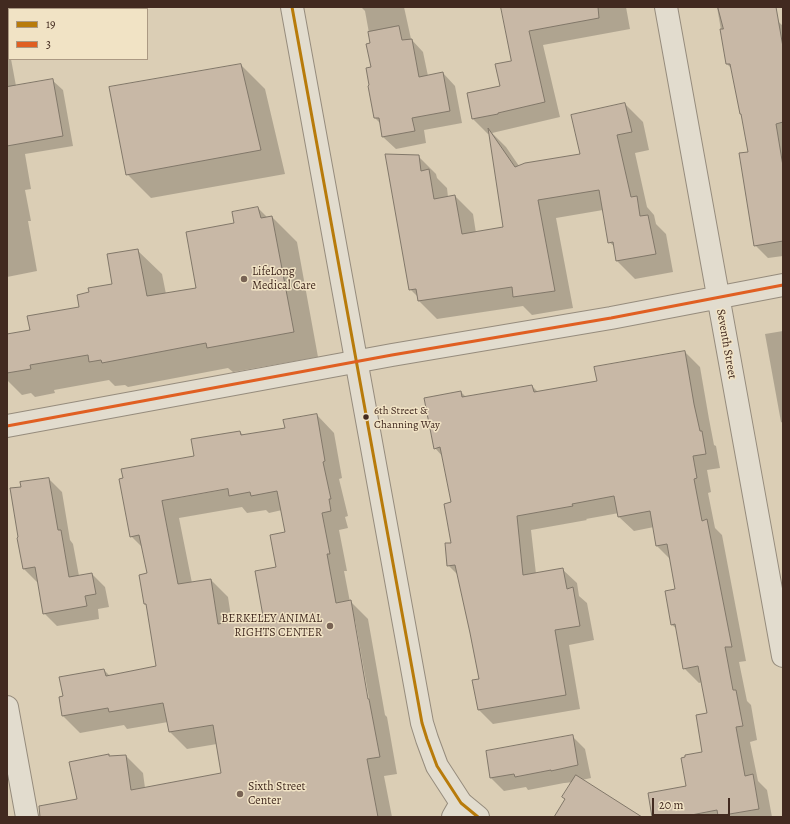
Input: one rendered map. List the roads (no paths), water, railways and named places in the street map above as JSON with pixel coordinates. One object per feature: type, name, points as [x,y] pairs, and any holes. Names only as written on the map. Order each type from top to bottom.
[{"type":"street","points":[[292,7],[422,723],[427,739],[457,810],[478,817]]},
{"type":"street","name":"Seventh Street","points":[[666,7],[783,656]]},
{"type":"street","points":[[7,426],[356,362],[603,319],[783,285]]},
{"type":"street","points":[[7,707],[27,817]]},
{"type":"place","name":"LifeLong Medical Care","points":[[244,279]]},
{"type":"place","name":"6th Street & Channing Way","points":[[366,417]]},
{"type":"place","name":"BERKELEY ANIMAL RIGHTS CENTER","points":[[330,626]]},
{"type":"place","name":"Sixth Street Center","points":[[240,794]]}]
